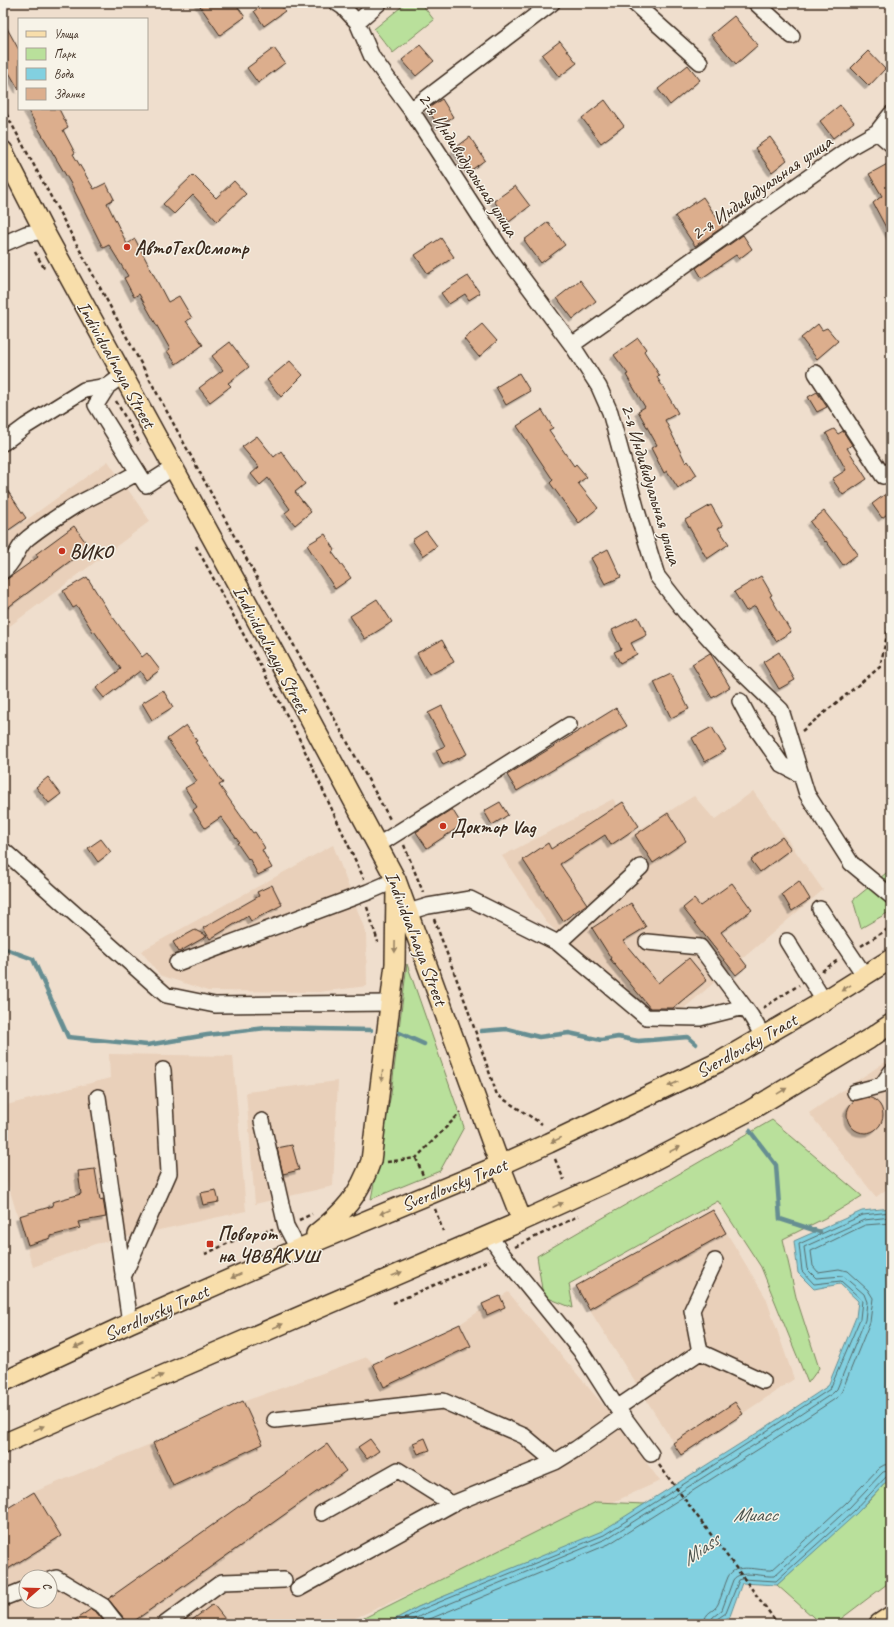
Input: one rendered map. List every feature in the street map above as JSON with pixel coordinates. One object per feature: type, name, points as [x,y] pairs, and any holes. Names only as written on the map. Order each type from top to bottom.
[{"type":"main road","name":"Individual'naya Street","points":[[3,151],[44,231],[174,467],[396,880],[500,1165],[522,1221]]},
{"type":"main road","points":[[298,1249],[335,1219],[354,1199],[365,1179],[371,1161],[394,964],[396,880]]},
{"type":"main road","name":"Sverdlovsky Tract","points":[[3,1382],[130,1323],[298,1249],[500,1165],[721,1061],[824,1002],[891,959]]},
{"type":"main road","points":[[3,1444],[522,1221],[637,1169],[749,1112],[889,1028]]},
{"type":"main road","points":[[879,1624],[891,1616]]},
{"type":"street","name":"2-я Индивидуальная улица","points":[[337,3],[343,7],[357,22],[372,57],[411,110],[501,249],[572,345],[599,387],[610,412],[637,511],[657,576],[686,613],[725,656],[781,710],[807,794],[851,863],[891,896]]},
{"type":"street","points":[[357,22],[379,3]]},
{"type":"street","points":[[411,110],[552,3]]},
{"type":"street","points":[[634,3],[700,62]]},
{"type":"street","points":[[756,3],[792,36]]},
{"type":"street","name":"2-я Индивидуальная улица","points":[[572,345],[854,145],[877,132],[891,114]]},
{"type":"street","points":[[877,132],[891,144]]},
{"type":"street","points":[[3,244],[26,234],[44,231]]},
{"type":"street","points":[[816,373],[883,476],[891,470]]},
{"type":"street","points":[[123,375],[108,386],[96,405],[146,485],[174,467]]},
{"type":"street","points":[[3,443],[26,426],[84,390],[108,386]]},
{"type":"street","points":[[3,571],[9,567],[26,539],[76,505],[117,485],[138,472]]},
{"type":"street","points":[[740,701],[749,718],[782,765],[801,775]]},
{"type":"street","points":[[378,845],[569,725]]},
{"type":"street","points":[[3,850],[166,995],[215,1005],[390,1004]]},
{"type":"street","points":[[558,944],[641,867]]},
{"type":"street","points":[[177,963],[368,892],[396,880]]},
{"type":"street","points":[[408,912],[428,906],[470,899],[558,944],[646,1017],[700,1018],[744,1007]]},
{"type":"street","points":[[820,909],[865,976]]},
{"type":"street","points":[[787,941],[824,1002]]},
{"type":"street","points":[[648,942],[700,947],[764,1036]]},
{"type":"street","points":[[123,1277],[170,1173],[163,1070]]},
{"type":"street","points":[[855,1092],[882,1085],[891,1072]]},
{"type":"street","points":[[98,1097],[130,1323]]},
{"type":"street","points":[[262,1121],[286,1226],[298,1249]]},
{"type":"street","points":[[489,1235],[502,1254],[580,1350],[620,1412],[651,1454]]},
{"type":"street","points":[[700,1352],[692,1310],[715,1261]]},
{"type":"street","points":[[298,1589],[452,1504],[555,1462],[576,1449],[620,1412],[700,1352]]},
{"type":"street","points":[[700,1352],[763,1381]]},
{"type":"street","points":[[275,1420],[443,1401],[524,1436],[555,1462]]},
{"type":"street","points":[[322,1513],[398,1470],[452,1504]]},
{"type":"street","points":[[58,1579],[103,1606],[117,1624]]},
{"type":"street","points":[[166,1624],[222,1582],[284,1580]]},
{"type":"street","points":[[3,1598],[18,1592]]},
{"type":"path","points":[[224,601],[298,736],[366,884],[368,892],[366,906],[379,945]]},
{"type":"path","points":[[791,740],[880,667],[891,617]]},
{"type":"path","points":[[497,1095],[542,1124]]},
{"type":"path","points":[[386,1162],[416,1158],[461,1112]]},
{"type":"path","points":[[416,1158],[424,1178]]},
{"type":"path","points":[[555,1159],[564,1180]]},
{"type":"path","points":[[434,1207],[444,1231]]},
{"type":"path","points":[[393,1303],[462,1273],[578,1216]]},
{"type":"path","points":[[663,1471],[778,1624]]},
{"type":"shaded area","points":[[108,461],[150,521],[3,631],[3,537]]},
{"type":"shaded area","points":[[753,791],[823,890],[669,1021],[643,1009],[546,922],[502,856],[613,799],[635,832],[694,796],[715,820]]},
{"type":"shaded area","points":[[333,845],[366,933],[367,986],[319,992],[208,991],[160,975],[141,951]]},
{"type":"shaded area","points":[[109,1054],[233,1056],[246,1211],[95,1244],[33,1267],[3,1168],[3,1106],[110,1078]]},
{"type":"shaded area","points":[[891,1058],[891,1186],[876,1197],[809,1113]]},
{"type":"shaded area","points":[[338,1081],[333,1186],[255,1204],[246,1092]]},
{"type":"shaded area","points":[[713,1210],[766,1298],[794,1379],[681,1455],[576,1286]]},
{"type":"shaded area","points":[[508,1292],[610,1413],[660,1481],[342,1624],[3,1624],[3,1511],[34,1492],[153,1443],[248,1400],[367,1357],[374,1364],[460,1324]]},
{"type":"green space","points":[[406,3],[421,3],[434,20],[393,53],[374,29]]},
{"type":"green space","points":[[891,869],[891,911],[861,928],[853,900]]},
{"type":"green space","points":[[407,964],[464,1127],[440,1171],[371,1199],[391,1094]]},
{"type":"green space","points":[[772,1120],[862,1196],[831,1215],[783,1239],[796,1297],[819,1368],[808,1383],[761,1267],[718,1201],[569,1284],[573,1308],[543,1296],[537,1256]]},
{"type":"green space","points":[[891,1477],[891,1581],[834,1624],[821,1624],[777,1585],[868,1502]]},
{"type":"green space","points":[[596,1502],[645,1504],[602,1532],[418,1607],[386,1624],[352,1624]]},
{"type":"water","name":"Миасс","points":[[891,1208],[891,1477],[857,1513],[777,1585],[742,1583],[730,1616],[717,1624],[386,1624],[418,1607],[602,1531],[757,1433],[828,1386],[856,1317],[858,1301],[840,1284],[814,1289],[798,1273],[794,1241],[862,1211]]},
{"type":"building","points":[[198,3],[235,3],[245,17],[220,35]]},
{"type":"building","points":[[265,3],[279,3],[285,11],[264,26],[254,11]]},
{"type":"building","points":[[734,16],[758,45],[736,64],[711,35]]},
{"type":"building","points":[[3,21],[18,48],[18,88],[3,62]]},
{"type":"building","points":[[560,41],[577,63],[559,77],[542,55]]},
{"type":"building","points":[[420,45],[434,61],[416,76],[402,60]]},
{"type":"building","points":[[274,48],[285,63],[258,83],[247,68]]},
{"type":"building","points":[[868,51],[885,69],[869,86],[851,68]]},
{"type":"building","points":[[688,65],[700,80],[670,105],[658,89]]},
{"type":"building","points":[[442,99],[453,117],[439,126],[427,109]]},
{"type":"building","points":[[605,100],[624,126],[601,143],[582,118]]},
{"type":"building","points":[[840,105],[854,122],[833,138],[820,121]]},
{"type":"building","points":[[28,110],[60,110],[68,127],[63,130],[75,153],[73,154],[94,189],[106,183],[114,199],[107,203],[127,244],[135,239],[168,302],[179,296],[192,318],[186,321],[203,345],[176,364],[167,351],[170,349],[139,294],[134,297],[124,278],[128,276],[109,245],[103,248],[71,184]]},
{"type":"building","points":[[470,137],[485,160],[470,171],[454,149]]},
{"type":"building","points":[[770,137],[787,160],[772,172],[755,148]]},
{"type":"building","points":[[891,162],[891,237],[873,203],[882,196],[869,174]]},
{"type":"building","points":[[193,175],[216,198],[234,181],[246,194],[217,221],[193,195],[174,214],[163,204]]},
{"type":"building","points":[[515,186],[530,206],[509,222],[494,201]]},
{"type":"building","points":[[703,197],[723,227],[695,246],[675,216]]},
{"type":"building","points":[[548,222],[565,245],[541,263],[524,240]]},
{"type":"building","points":[[743,235],[752,249],[739,259],[736,255],[702,278],[696,268]]},
{"type":"building","points":[[441,238],[454,257],[428,274],[415,255]]},
{"type":"building","points":[[468,276],[480,293],[469,300],[465,294],[449,304],[441,293]]},
{"type":"building","points":[[580,280],[596,301],[573,319],[557,298]]},
{"type":"building","points":[[482,324],[497,341],[479,357],[464,339]]},
{"type":"building","points":[[818,324],[822,330],[827,328],[838,341],[817,359],[801,338]]},
{"type":"building","points":[[638,338],[646,349],[644,351],[660,376],[657,377],[678,413],[665,420],[686,463],[688,461],[697,475],[678,488],[667,471],[664,473],[651,448],[657,445],[638,411],[645,407],[626,375],[628,374],[614,355]]},
{"type":"building","points":[[230,342],[249,367],[228,383],[231,386],[210,402],[199,388],[223,370],[212,356]]},
{"type":"building","points":[[290,361],[303,375],[281,397],[267,380]]},
{"type":"building","points":[[519,373],[530,391],[506,405],[496,387]]},
{"type":"building","points":[[817,392],[827,407],[817,412],[808,397]]},
{"type":"building","points":[[542,410],[553,428],[549,430],[574,466],[576,464],[587,477],[578,483],[598,508],[579,523],[550,483],[553,480],[517,426]]},
{"type":"building","points":[[834,429],[838,434],[843,431],[852,445],[847,448],[867,479],[843,495],[832,479],[846,470],[826,433]]},
{"type":"building","points":[[257,436],[274,457],[281,451],[305,484],[295,492],[311,512],[295,525],[285,513],[290,509],[268,478],[260,485],[251,474],[259,467],[242,447]]},
{"type":"building","points":[[3,484],[26,518],[3,534]]},
{"type":"building","points":[[891,490],[891,511],[882,518],[872,504]]},
{"type":"building","points":[[711,505],[723,526],[718,528],[729,544],[707,559],[685,520]]},
{"type":"building","points":[[824,511],[858,554],[843,565],[810,522]]},
{"type":"building","points":[[74,526],[89,547],[3,611],[3,582],[38,557],[36,554]]},
{"type":"building","points":[[426,531],[437,546],[423,556],[412,540]]},
{"type":"building","points":[[325,534],[335,550],[332,552],[351,578],[335,589],[307,545]]},
{"type":"building","points":[[608,549],[621,577],[605,584],[591,558]]},
{"type":"building","points":[[761,576],[772,595],[770,596],[791,632],[776,641],[755,606],[746,611],[734,592]]},
{"type":"building","points":[[87,577],[107,609],[142,657],[147,653],[160,670],[146,680],[140,671],[104,698],[96,688],[121,669],[94,631],[93,632],[77,606],[73,608],[63,591]]},
{"type":"building","points":[[377,599],[392,622],[365,639],[350,616]]},
{"type":"building","points":[[638,617],[647,635],[631,643],[637,654],[620,663],[614,652],[621,649],[612,630]]},
{"type":"building","points":[[442,640],[454,662],[429,675],[417,653]]},
{"type":"building","points":[[779,652],[795,680],[779,689],[763,662]]},
{"type":"building","points":[[710,653],[730,687],[712,698],[692,664]]},
{"type":"building","points":[[671,674],[689,709],[671,718],[654,682]]},
{"type":"building","points":[[163,690],[173,707],[152,720],[142,703]]},
{"type":"building","points":[[442,706],[467,754],[443,765],[436,750],[445,746],[428,713]]},
{"type":"building","points":[[616,708],[627,726],[517,791],[507,775]]},
{"type":"building","points":[[186,725],[197,741],[195,742],[223,783],[219,785],[253,833],[255,832],[265,848],[262,850],[272,868],[258,875],[249,858],[248,859],[237,843],[239,842],[221,817],[205,828],[193,810],[197,807],[185,788],[197,781],[167,739]]},
{"type":"building","points":[[712,727],[726,750],[705,762],[692,738]]},
{"type":"building","points":[[48,777],[61,794],[49,803],[36,787]]},
{"type":"building","points":[[500,802],[508,815],[492,825],[484,811]]},
{"type":"building","points":[[623,802],[639,826],[611,845],[605,835],[560,864],[587,904],[563,921],[523,860],[548,843],[551,849]]},
{"type":"building","points":[[452,809],[462,825],[427,848],[416,832]]},
{"type":"building","points":[[668,813],[686,841],[653,863],[635,835]]},
{"type":"building","points":[[782,837],[791,849],[760,872],[751,860]]},
{"type":"building","points":[[101,839],[111,852],[98,862],[88,848]]},
{"type":"building","points":[[799,881],[810,899],[792,911],[782,894]]},
{"type":"building","points":[[732,883],[752,910],[721,932],[747,966],[736,975],[683,908],[694,899],[700,906]]},
{"type":"building","points":[[272,885],[282,905],[251,921],[248,916],[210,939],[203,928],[259,896],[257,892]]},
{"type":"building","points":[[631,903],[646,927],[623,941],[658,983],[689,958],[707,980],[673,1008],[650,1008],[610,959],[611,958],[592,928]]},
{"type":"building","points":[[195,930],[207,936],[179,952],[173,942]]},
{"type":"building","points":[[865,1097],[875,1100],[880,1105],[883,1115],[880,1125],[875,1130],[865,1133],[855,1130],[850,1125],[847,1115],[850,1105],[855,1100]]},
{"type":"building","points":[[292,1145],[299,1170],[283,1174],[277,1148]]},
{"type":"building","points":[[95,1169],[100,1200],[103,1199],[106,1217],[78,1222],[80,1228],[51,1236],[51,1238],[28,1245],[19,1216],[53,1206],[52,1202],[81,1194],[78,1171]]},
{"type":"building","points":[[216,1190],[219,1202],[203,1205],[200,1193]]},
{"type":"building","points":[[713,1210],[726,1233],[589,1309],[576,1286]]},
{"type":"building","points":[[500,1296],[505,1307],[487,1315],[482,1304]]},
{"type":"building","points":[[460,1324],[471,1346],[384,1387],[373,1364]]},
{"type":"building","points":[[243,1401],[263,1444],[173,1486],[153,1443]]},
{"type":"building","points":[[735,1402],[743,1414],[681,1455],[673,1443]]},
{"type":"building","points":[[425,1438],[430,1450],[418,1454],[413,1443]]},
{"type":"building","points":[[370,1439],[379,1451],[367,1459],[358,1447]]},
{"type":"building","points":[[327,1444],[346,1471],[130,1624],[126,1624],[124,1618],[108,1599]]},
{"type":"building","points":[[34,1492],[61,1536],[3,1572],[3,1511]]},
{"type":"building","points":[[213,1604],[229,1624],[187,1624]]},
{"type":"building","points":[[91,1609],[97,1613],[106,1624],[69,1624]]},
{"type":"waterway","points":[[3,948],[33,959],[68,1037],[147,1045],[207,1035],[266,1028],[371,1030]]},
{"type":"waterway","points":[[481,1031],[507,1029],[539,1037],[569,1033],[601,1040],[618,1037],[638,1041],[688,1037],[696,1044]]},
{"type":"waterway","points":[[395,1031],[424,1044]]},
{"type":"waterway","points":[[750,1131],[776,1165],[780,1219],[820,1232]]},
{"type":"place","name":"АвтоТехОсмотр","points":[[127,247]]},
{"type":"place","name":"ВИКО","points":[[62,551]]},
{"type":"place","name":"Доктор Vag","points":[[443,826]]},
{"type":"place","name":"Поворот на ЧВВАКУШ","points":[[210,1244]]},
{"type":"water label","name":"Miass","points":[[700,1549]]}]
